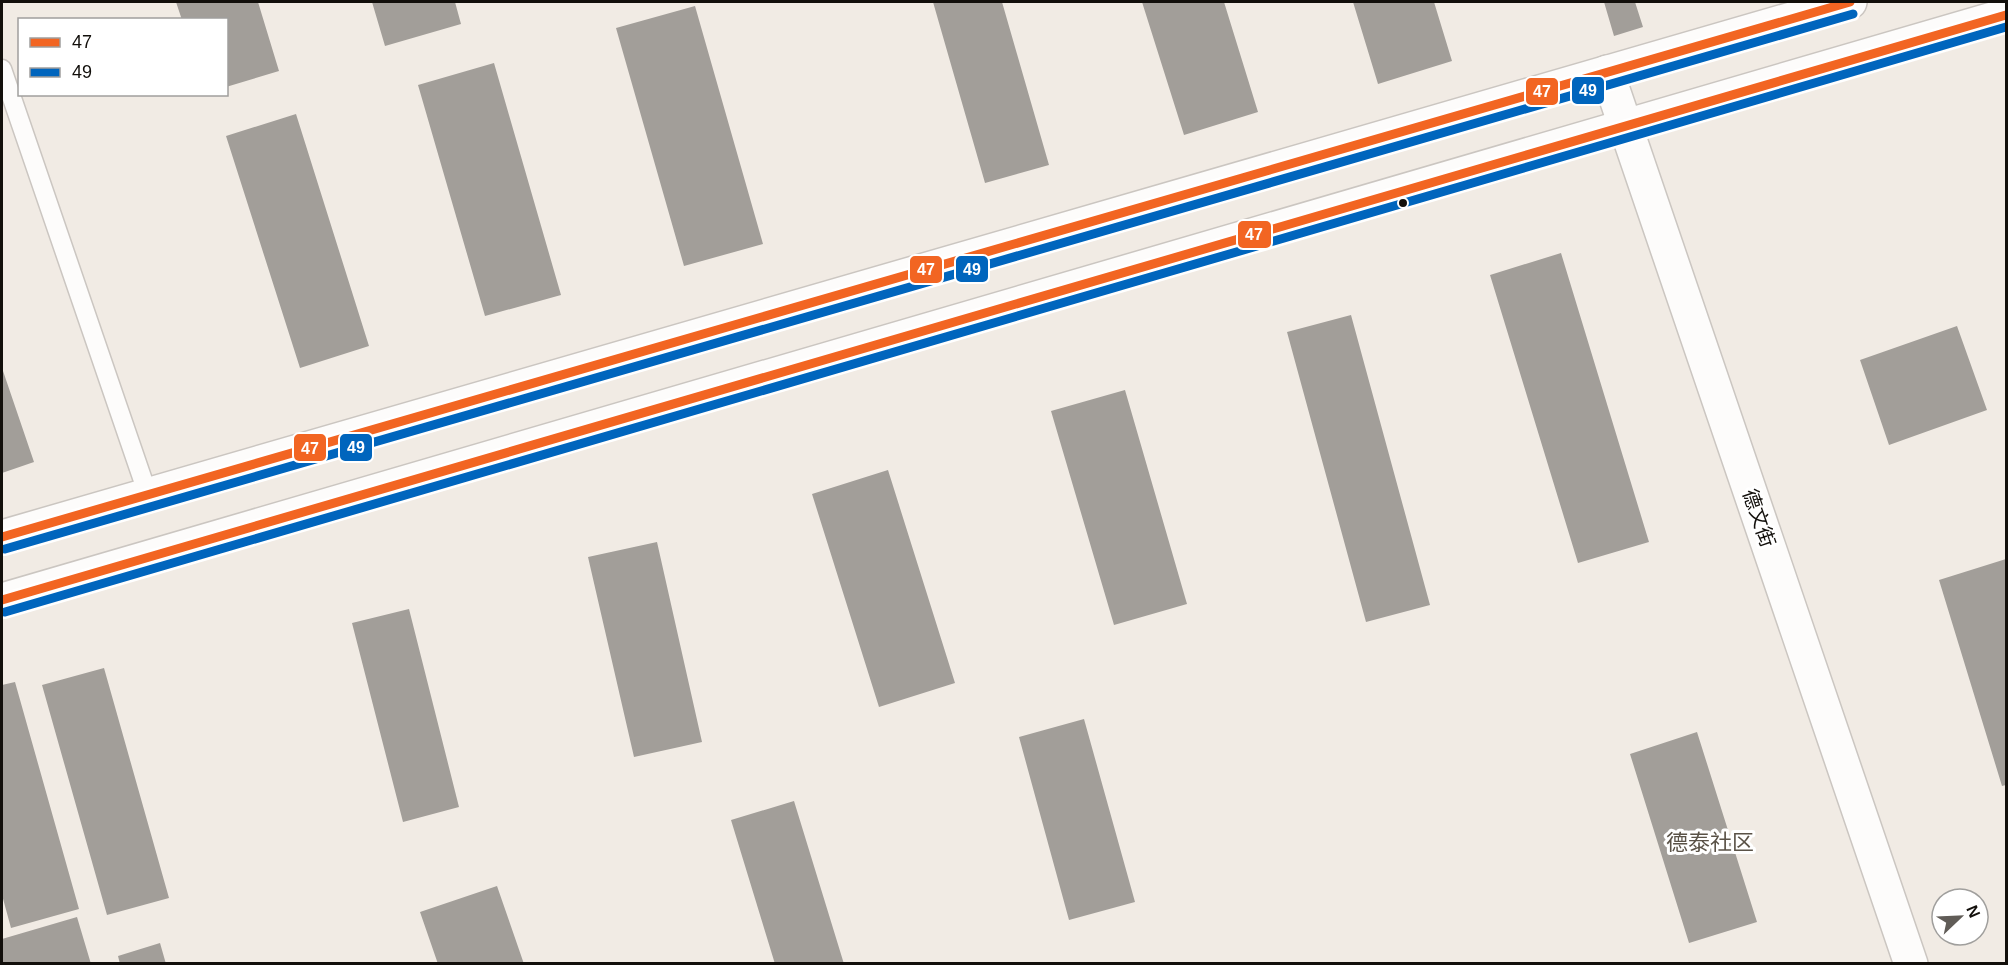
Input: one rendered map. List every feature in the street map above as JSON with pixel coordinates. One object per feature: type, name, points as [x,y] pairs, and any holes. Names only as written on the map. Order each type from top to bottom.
[{"type":"street","points":[[2,537],[1851,2]]},
{"type":"street","points":[[2,600],[2007,15]]},
{"type":"street","name":"德文街","points":[[1608,72],[1624,126],[1911,963]]},
{"type":"lane","points":[[2,69],[148,495]]},
{"type":"building","points":[[176,2],[258,2],[279,71],[228,86],[228,18],[181,18]]},
{"type":"building","points":[[372,2],[455,2],[461,24],[385,46]]},
{"type":"building","points":[[933,2],[1002,2],[1049,165],[985,183]]},
{"type":"building","points":[[1142,2],[1224,2],[1258,112],[1184,135]]},
{"type":"building","points":[[1353,2],[1434,2],[1452,61],[1378,84]]},
{"type":"building","points":[[1604,2],[1635,2],[1643,27],[1614,36]]},
{"type":"building","points":[[695,6],[763,244],[684,266],[616,28]]},
{"type":"building","points":[[494,63],[561,295],[485,316],[418,85]]},
{"type":"building","points":[[296,114],[369,346],[300,368],[226,136]]},
{"type":"building","points":[[1561,253],[1649,542],[1578,563],[1490,275]]},
{"type":"building","points":[[1351,315],[1430,605],[1366,622],[1287,332]]},
{"type":"building","points":[[1957,326],[1987,410],[1889,445],[1860,360]]},
{"type":"building","points":[[2,368],[34,462],[2,473]]},
{"type":"building","points":[[1125,390],[1187,604],[1114,625],[1051,411]]},
{"type":"building","points":[[888,470],[955,683],[879,707],[812,494]]},
{"type":"building","points":[[657,542],[702,742],[634,757],[588,557]]},
{"type":"building","points":[[2006,559],[2006,785],[2002,786],[1939,580]]},
{"type":"building","points":[[409,609],[459,807],[403,822],[352,623]]},
{"type":"building","points":[[104,668],[169,898],[107,915],[42,685]]},
{"type":"building","points":[[15,682],[79,909],[11,928],[2,895],[2,685]]},
{"type":"building","points":[[1084,719],[1135,902],[1069,920],[1019,737]]},
{"type":"building","points":[[1697,732],[1757,922],[1689,943],[1630,754]]},
{"type":"building","points":[[794,801],[844,964],[775,964],[731,820]]},
{"type":"building","points":[[497,886],[524,964],[438,964],[420,912]]},
{"type":"building","points":[[77,917],[91,964],[2,964],[2,939]]},
{"type":"building","points":[[160,943],[166,964],[120,964],[118,956]]},
{"type":"transit line","name":"47","points":[[2,537],[1850,2]]},
{"type":"transit line","name":"49","points":[[5,549],[1853,14]]},
{"type":"transit line","name":"47","points":[[2,600],[2006,15]]},
{"type":"transit line","name":"49","points":[[5,612],[2006,27]]},
{"type":"district","name":"德泰社区","points":[[1710,842]]}]
